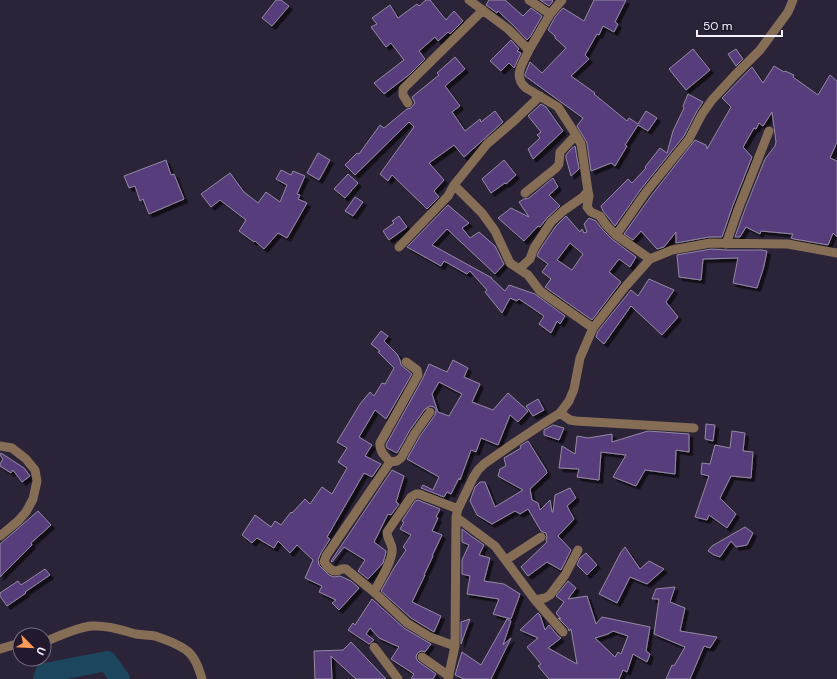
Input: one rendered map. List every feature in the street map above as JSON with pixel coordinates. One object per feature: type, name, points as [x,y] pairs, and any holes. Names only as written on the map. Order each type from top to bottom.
[{"type":"street","points":[[468,0],[508,29],[530,50]]},
{"type":"street","points":[[529,0],[550,14]]},
{"type":"street","points":[[562,0],[550,14],[519,71],[522,85],[558,107],[581,144],[589,196],[587,207],[592,212],[600,216],[606,225],[616,235],[650,259]]},
{"type":"street","points":[[616,235],[646,192],[689,139],[702,114],[712,100],[760,50],[788,12],[793,0]]},
{"type":"street","points":[[408,103],[403,95],[403,89],[483,10]]},
{"type":"street","points":[[399,248],[448,196],[454,185],[487,144],[540,96]]},
{"type":"street","points":[[726,244],[769,131]]},
{"type":"street","points":[[525,193],[556,168],[559,164],[560,152],[576,135]]},
{"type":"street","points":[[454,185],[482,213],[495,231],[510,262],[528,275],[540,291],[593,328]]},
{"type":"street","points":[[520,269],[530,259],[534,248],[551,222],[588,191]]},
{"type":"street","points":[[422,657],[448,677],[455,646],[457,513],[473,478],[481,467],[560,413],[572,395],[580,358],[593,328],[625,287],[650,259],[672,250],[710,243],[788,244],[837,253]]},
{"type":"street","points":[[390,462],[380,449],[380,444],[418,375],[417,370],[406,362]]},
{"type":"street","points":[[430,412],[401,458],[390,462],[324,561],[328,567],[333,570],[336,571],[342,568],[346,569],[374,592],[407,623],[430,637],[455,646]]},
{"type":"street","points":[[560,413],[570,420],[576,421],[694,428]]},
{"type":"street","points":[[0,446],[12,448],[26,459],[35,470],[36,481],[33,499],[26,512],[0,536]]},
{"type":"street","points":[[374,592],[392,556],[392,546],[387,536],[387,532],[411,497],[419,494],[457,513],[495,546],[535,600],[563,632]]},
{"type":"street","points":[[506,560],[541,537]]},
{"type":"street","points":[[535,600],[545,598],[550,595],[565,575],[578,550]]},
{"type":"street","points":[[52,640],[92,626],[110,627],[138,634],[154,636],[187,650],[194,658],[202,679]]},
{"type":"street","points":[[0,649],[12,645]]},
{"type":"street","points":[[374,647],[398,679]]},
{"type":"building","points":[[276,0],[281,0],[289,6],[272,26],[262,18]]},
{"type":"building","points":[[426,0],[430,0],[446,20],[454,11],[463,21],[450,34],[448,32],[438,41],[435,37],[419,51],[425,59],[410,74],[384,94],[374,83],[404,60],[391,43],[386,47],[371,27],[377,24],[372,18],[390,5],[398,18],[417,4],[419,6]]},
{"type":"building","points":[[489,0],[505,0],[523,16],[531,8],[542,16],[527,40],[498,11],[497,13],[486,5]]},
{"type":"building","points":[[540,0],[552,0],[553,1],[549,6]]},
{"type":"building","points":[[594,0],[626,0],[615,22],[618,24],[614,32],[603,26],[599,35],[597,34],[585,55],[589,59],[571,76],[595,93],[594,94],[627,121],[629,118],[638,124],[646,111],[657,118],[648,131],[638,125],[625,145],[627,146],[615,166],[611,163],[591,171],[587,143],[577,126],[583,118],[525,76],[525,74],[530,62],[542,73],[566,48],[548,30],[555,17],[563,8],[584,21]]},
{"type":"building","points":[[511,40],[519,49],[517,51],[521,53],[514,68],[509,63],[501,71],[490,61]]},
{"type":"building","points":[[693,49],[710,70],[686,90],[669,69]]},
{"type":"building","points":[[736,49],[743,59],[736,66],[728,54]]},
{"type":"building","points":[[455,57],[465,69],[445,86],[460,106],[452,112],[465,131],[480,119],[481,122],[495,111],[503,122],[464,157],[454,145],[429,163],[444,180],[434,191],[439,197],[427,209],[392,175],[388,181],[380,174],[414,127],[409,122],[355,175],[345,165],[357,153],[359,154],[380,125],[384,128],[407,109],[411,108],[415,103],[412,97],[439,75],[437,73]]},
{"type":"building","points":[[774,66],[784,72],[785,71],[794,75],[793,77],[818,95],[830,75],[837,81],[837,142],[830,158],[837,161],[837,237],[833,233],[828,245],[791,238],[793,234],[761,231],[760,234],[746,227],[740,237],[735,237],[765,159],[775,146],[776,142],[772,112],[763,126],[759,123],[756,129],[754,128],[743,147],[752,157],[722,237],[709,237],[676,243],[676,232],[664,247],[657,249],[641,231],[633,240],[624,234],[651,196],[695,140],[706,145],[707,149],[731,107],[722,98],[752,67],[763,83]]},
{"type":"building","points":[[688,94],[703,102],[684,136],[641,189],[615,226],[603,211],[601,206],[628,179],[632,183],[646,168],[645,167],[660,148],[667,153],[673,131],[684,108],[683,106]]},
{"type":"building","points":[[541,104],[546,107],[563,131],[533,159],[528,149],[540,138],[537,135],[541,132],[528,116]]},
{"type":"building","points":[[575,146],[579,169],[571,176],[566,155]]},
{"type":"building","points":[[318,153],[330,160],[319,180],[307,173]]},
{"type":"building","points":[[166,160],[171,175],[174,174],[184,199],[149,214],[143,199],[140,201],[135,186],[129,188],[124,176]]},
{"type":"building","points":[[504,160],[516,175],[506,184],[505,183],[491,193],[482,179]]},
{"type":"building","points":[[281,170],[291,175],[293,171],[305,176],[297,194],[300,195],[298,199],[307,203],[287,238],[278,233],[264,249],[255,241],[254,242],[239,231],[246,220],[220,200],[211,207],[201,194],[230,173],[244,192],[258,203],[266,192],[280,202],[287,185],[276,179]]},
{"type":"building","points":[[348,174],[358,183],[345,198],[334,189]]},
{"type":"building","points":[[553,178],[558,187],[549,195],[560,206],[524,241],[498,218],[511,208],[529,217],[519,202],[529,198]]},
{"type":"building","points":[[355,197],[363,202],[353,216],[345,211]]},
{"type":"building","points":[[448,205],[469,223],[462,228],[470,238],[479,232],[495,246],[504,264],[495,274],[447,229],[432,245],[492,278],[505,291],[509,285],[535,294],[565,316],[560,324],[557,321],[551,333],[539,324],[544,316],[519,299],[517,301],[510,298],[502,313],[485,292],[487,290],[470,271],[467,274],[444,261],[441,266],[407,247]]},
{"type":"building","points":[[399,216],[407,227],[389,240],[383,231],[394,223],[392,221]]},
{"type":"building","points":[[566,216],[580,232],[582,229],[584,233],[587,232],[584,224],[589,218],[596,221],[612,239],[636,257],[630,267],[619,259],[609,272],[621,282],[592,320],[545,287],[551,279],[542,272],[548,264],[537,256],[556,226]],"holes":[[[570,243],[583,254],[572,270],[557,260]]]},
{"type":"building","points":[[711,249],[767,251],[757,288],[733,283],[738,258],[703,259],[701,280],[679,277],[677,255]]},
{"type":"building","points":[[649,279],[674,290],[666,302],[678,317],[662,335],[631,306],[604,344],[596,337],[598,331],[631,290],[638,296]]},
{"type":"building","points":[[381,331],[388,336],[384,341],[397,354],[401,365],[412,374],[386,419],[375,410],[359,437],[372,445],[365,456],[381,464],[372,477],[364,473],[327,537],[330,539],[318,560],[319,565],[329,575],[334,577],[340,576],[351,581],[359,588],[339,610],[332,603],[336,600],[319,592],[322,586],[305,578],[313,560],[297,545],[290,553],[278,541],[274,548],[257,538],[252,543],[242,535],[255,515],[271,527],[275,521],[281,525],[291,512],[292,513],[305,499],[310,504],[322,487],[332,494],[347,468],[338,462],[347,448],[337,442],[360,404],[370,392],[374,396],[382,383],[385,384],[394,368],[378,352],[380,351],[371,344]]},
{"type":"building","points":[[453,360],[468,368],[464,377],[480,384],[472,402],[493,410],[508,393],[528,411],[518,422],[510,415],[498,445],[481,438],[476,452],[471,450],[460,480],[459,478],[451,494],[447,492],[444,497],[421,488],[423,485],[433,490],[439,477],[407,459],[420,436],[435,415],[436,410],[434,407],[430,406],[425,409],[410,430],[397,453],[387,448],[386,445],[423,378],[429,364],[447,372]],"holes":[[[439,382],[462,394],[449,416],[438,412],[432,394]]]},
{"type":"building","points":[[538,399],[544,410],[533,416],[526,406]]},
{"type":"building","points":[[706,424],[715,425],[713,441],[705,439]]},
{"type":"building","points":[[553,425],[564,428],[559,440],[544,435],[544,430]]},
{"type":"building","points":[[648,431],[689,434],[689,452],[676,450],[675,474],[645,470],[636,486],[613,477],[626,455],[601,452],[599,480],[577,477],[579,469],[559,468],[562,446],[575,454],[577,436],[588,438],[612,434],[612,442]]},
{"type":"building","points":[[732,431],[745,433],[743,451],[753,452],[751,478],[731,476],[720,498],[736,514],[727,528],[709,515],[707,520],[695,517],[709,476],[701,474],[702,463],[710,464],[715,445],[730,448]]},
{"type":"building","points":[[528,441],[547,473],[530,489],[532,500],[538,503],[540,510],[550,500],[553,512],[555,495],[570,488],[576,498],[567,506],[574,519],[558,536],[571,550],[561,570],[547,562],[528,576],[521,567],[547,542],[547,537],[546,533],[541,531],[528,509],[520,514],[515,511],[492,524],[477,515],[470,501],[475,487],[480,482],[485,482],[495,507],[523,490],[498,476],[500,469],[506,466],[504,458],[521,448],[520,446]]},
{"type":"building","points":[[1,453],[24,468],[30,476],[22,482],[13,470],[11,473],[0,466],[3,459],[0,455]]},
{"type":"building","points":[[392,470],[404,476],[396,502],[399,504],[391,515],[388,514],[374,542],[386,552],[383,563],[368,579],[358,571],[365,560],[344,547],[332,562],[331,561]]},
{"type":"building","points":[[418,500],[440,509],[432,531],[442,535],[412,602],[441,616],[434,632],[411,618],[381,591],[406,550],[403,547],[411,535],[400,529],[404,522],[402,521],[415,501]]},
{"type":"building","points":[[38,511],[51,525],[31,543],[32,545],[0,577],[0,544]]},
{"type":"building","points":[[745,527],[753,533],[747,545],[736,547],[731,541],[720,557],[708,551],[712,546]]},
{"type":"building","points":[[462,529],[484,545],[479,555],[490,558],[484,581],[504,584],[520,594],[511,619],[493,614],[499,599],[467,594],[470,576],[462,574],[462,560],[469,545],[462,542]]},
{"type":"building","points":[[625,547],[640,569],[649,561],[664,569],[647,584],[630,577],[617,603],[599,594]]},
{"type":"building","points":[[586,553],[597,565],[587,575],[577,565],[580,558]]},
{"type":"building","points":[[45,569],[50,575],[7,606],[0,596],[0,593],[18,581],[21,585]]},
{"type":"building","points":[[568,581],[576,588],[568,599],[587,596],[596,624],[602,617],[650,627],[646,651],[650,654],[647,662],[633,654],[627,672],[623,670],[619,679],[549,679],[538,666],[541,664],[527,647],[538,638],[520,630],[538,613],[545,630],[549,625],[561,638],[548,648],[577,664],[571,629],[569,631],[558,618],[561,619],[556,613],[564,602],[556,596]],"holes":[[[613,631],[628,636],[621,654],[618,652],[615,657],[595,638]]]},
{"type":"building","points":[[675,587],[670,602],[685,608],[680,631],[717,637],[710,648],[704,646],[690,679],[666,679],[672,665],[674,666],[685,647],[654,634],[659,599],[652,599],[656,589]]},
{"type":"building","points":[[372,599],[404,628],[431,644],[425,652],[419,652],[416,657],[419,662],[436,674],[433,679],[411,679],[414,674],[391,659],[399,647],[379,638],[370,628],[366,634],[374,640],[369,644],[348,630],[353,623],[355,625]]},
{"type":"building","points":[[470,619],[461,644],[461,622]]},
{"type":"building","points":[[507,619],[511,621],[503,645],[511,638],[491,679],[464,679],[455,675],[462,652],[481,665]]},
{"type":"building","points":[[351,642],[386,679],[356,679],[331,656],[332,679],[315,679],[314,651],[343,650]]},
{"type":"waterway","points":[[43,679],[45,673],[107,661],[120,679]]}]
